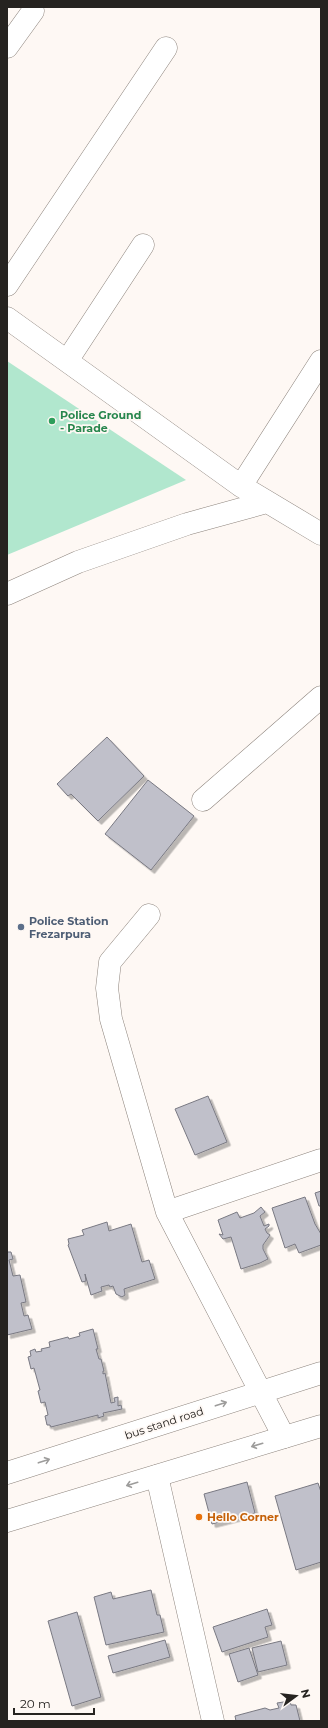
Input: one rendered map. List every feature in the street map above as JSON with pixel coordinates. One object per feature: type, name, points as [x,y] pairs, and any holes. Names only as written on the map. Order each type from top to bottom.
[{"type":"street","points":[[7,47],[33,11]]},
{"type":"street","points":[[7,285],[166,48]]},
{"type":"street","points":[[67,361],[143,244]]},
{"type":"street","points":[[7,318],[241,486],[320,531]]},
{"type":"street","points":[[241,486],[321,361]]},
{"type":"street","points":[[7,594],[78,562],[187,524],[267,502]]},
{"type":"street","points":[[203,800],[321,697]]},
{"type":"street","points":[[149,915],[110,962],[107,988],[112,1019],[167,1212],[284,1437]]},
{"type":"street","points":[[167,1212],[321,1160]]},
{"type":"street","name":"bus stand road","points":[[7,1473],[321,1373]]},
{"type":"street","points":[[7,1521],[321,1426]]},
{"type":"street","points":[[157,1476],[214,1721]]},
{"type":"green space","name":"Police Ground - Parade","points":[[7,361],[186,480],[7,555]]},
{"type":"building","points":[[107,737],[144,776],[98,821],[71,794],[68,796],[57,784]]},
{"type":"building","points":[[148,780],[194,816],[151,870],[105,834]]},
{"type":"building","points":[[208,1096],[227,1142],[195,1155],[175,1109]]},
{"type":"building","points":[[321,1191],[321,1206],[319,1206],[315,1193]]},
{"type":"building","points":[[305,1197],[315,1224],[321,1234],[321,1245],[299,1253],[295,1244],[285,1248],[272,1208]]},
{"type":"building","points":[[261,1207],[265,1212],[260,1216],[264,1226],[269,1224],[269,1226],[265,1229],[270,1235],[263,1245],[263,1249],[268,1259],[241,1269],[231,1237],[223,1239],[219,1234],[223,1235],[218,1220],[237,1212],[240,1218],[254,1213]]},
{"type":"building","points":[[107,1222],[109,1231],[131,1224],[142,1262],[149,1260],[155,1279],[124,1289],[125,1295],[122,1297],[116,1294],[113,1286],[110,1287],[109,1285],[101,1287],[102,1291],[91,1295],[85,1274],[86,1281],[82,1282],[68,1245],[68,1239],[84,1235],[82,1230]]},
{"type":"building","points":[[7,1252],[11,1252],[13,1259],[9,1260],[13,1276],[20,1275],[26,1302],[21,1303],[24,1316],[28,1315],[32,1329],[7,1335]]},
{"type":"building","points":[[93,1329],[98,1349],[96,1349],[99,1359],[101,1359],[104,1371],[103,1374],[105,1373],[111,1403],[115,1402],[114,1398],[118,1397],[118,1406],[121,1405],[122,1409],[103,1413],[104,1416],[98,1418],[98,1415],[51,1427],[50,1425],[47,1425],[45,1416],[48,1415],[45,1402],[41,1403],[38,1391],[40,1390],[34,1368],[31,1369],[28,1357],[31,1356],[30,1351],[35,1349],[36,1352],[42,1351],[41,1349],[50,1347],[49,1342],[68,1337],[69,1339],[80,1336],[79,1333]]},
{"type":"building","points":[[247,1482],[255,1513],[212,1524],[204,1494]]},
{"type":"building","points":[[318,1483],[321,1492],[321,1562],[296,1570],[275,1496]]},
{"type":"building","points":[[151,1590],[157,1615],[160,1615],[164,1632],[106,1645],[94,1597],[111,1592],[113,1599]]},
{"type":"building","points":[[267,1609],[272,1625],[265,1627],[268,1637],[222,1652],[213,1627]]},
{"type":"building","points":[[77,1612],[101,1697],[72,1706],[48,1621]]},
{"type":"building","points":[[165,1640],[170,1657],[113,1673],[108,1656]]},
{"type":"building","points":[[281,1641],[287,1665],[258,1672],[252,1648]]},
{"type":"building","points":[[249,1648],[258,1675],[238,1682],[229,1654]]},
{"type":"building","points":[[290,1701],[291,1705],[296,1705],[300,1721],[236,1721],[235,1716],[265,1708],[270,1710],[279,1708],[277,1703]]},
{"type":"place","name":"Police Ground - Parade","points":[[52,421]]},
{"type":"place","name":"Police Station Frezarpura","points":[[21,927]]},
{"type":"place","name":"Hello Corner","points":[[199,1517]]}]
